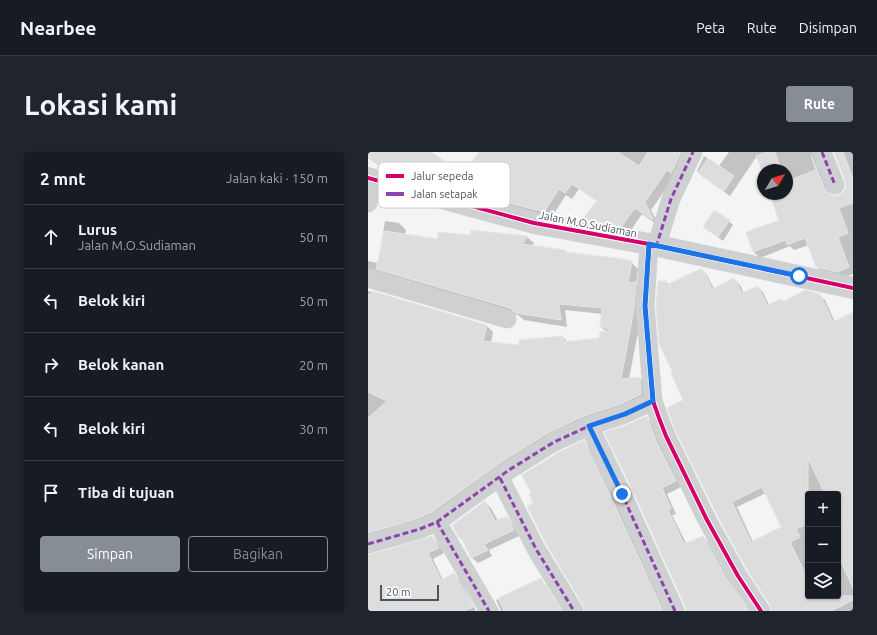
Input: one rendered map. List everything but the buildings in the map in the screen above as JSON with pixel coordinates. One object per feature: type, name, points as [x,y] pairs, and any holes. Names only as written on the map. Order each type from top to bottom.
[{"type":"street","points":[[693,152],[671,200],[653,246],[645,306],[653,401],[658,418],[672,449],[707,520],[738,576],[761,611]]},
{"type":"street","points":[[822,152],[835,185]]},
{"type":"street","points":[[368,203],[370,178]]},
{"type":"street","name":"Jalan M.O.Sudiaman","points":[[479,208],[534,223],[653,246],[853,288]]},
{"type":"street","points":[[368,278],[507,319]]},
{"type":"street","points":[[368,544],[420,529],[437,522],[500,478],[509,470],[554,442],[589,426],[625,414],[653,401]]},
{"type":"street","points":[[589,426],[622,494],[675,611]]},
{"type":"street","points":[[500,478],[536,549],[574,611]]},
{"type":"street","points":[[437,522],[489,611]]},
{"type":"marked path","points":[[656,247],[671,199],[693,152]]},
{"type":"marked path","points":[[822,152],[835,185]]},
{"type":"marked path","points":[[368,544],[420,529],[437,522],[509,470],[554,442],[589,426],[625,414],[653,401]]},
{"type":"marked path","points":[[589,426],[622,494],[675,611]]},
{"type":"marked path","points":[[500,478],[536,549],[574,611]]},
{"type":"marked path","points":[[437,522],[489,611]]},
{"type":"cycle path","points":[[368,178],[378,181]]},
{"type":"cycle path","points":[[479,208],[534,223],[649,244],[853,288]]},
{"type":"cycle path","points":[[649,244],[645,306],[653,401],[666,436],[707,520],[738,576],[761,611]]},
{"type":"route","points":[[622,494],[589,426],[625,414],[653,401],[645,306],[649,244],[656,247],[799,276]]}]
